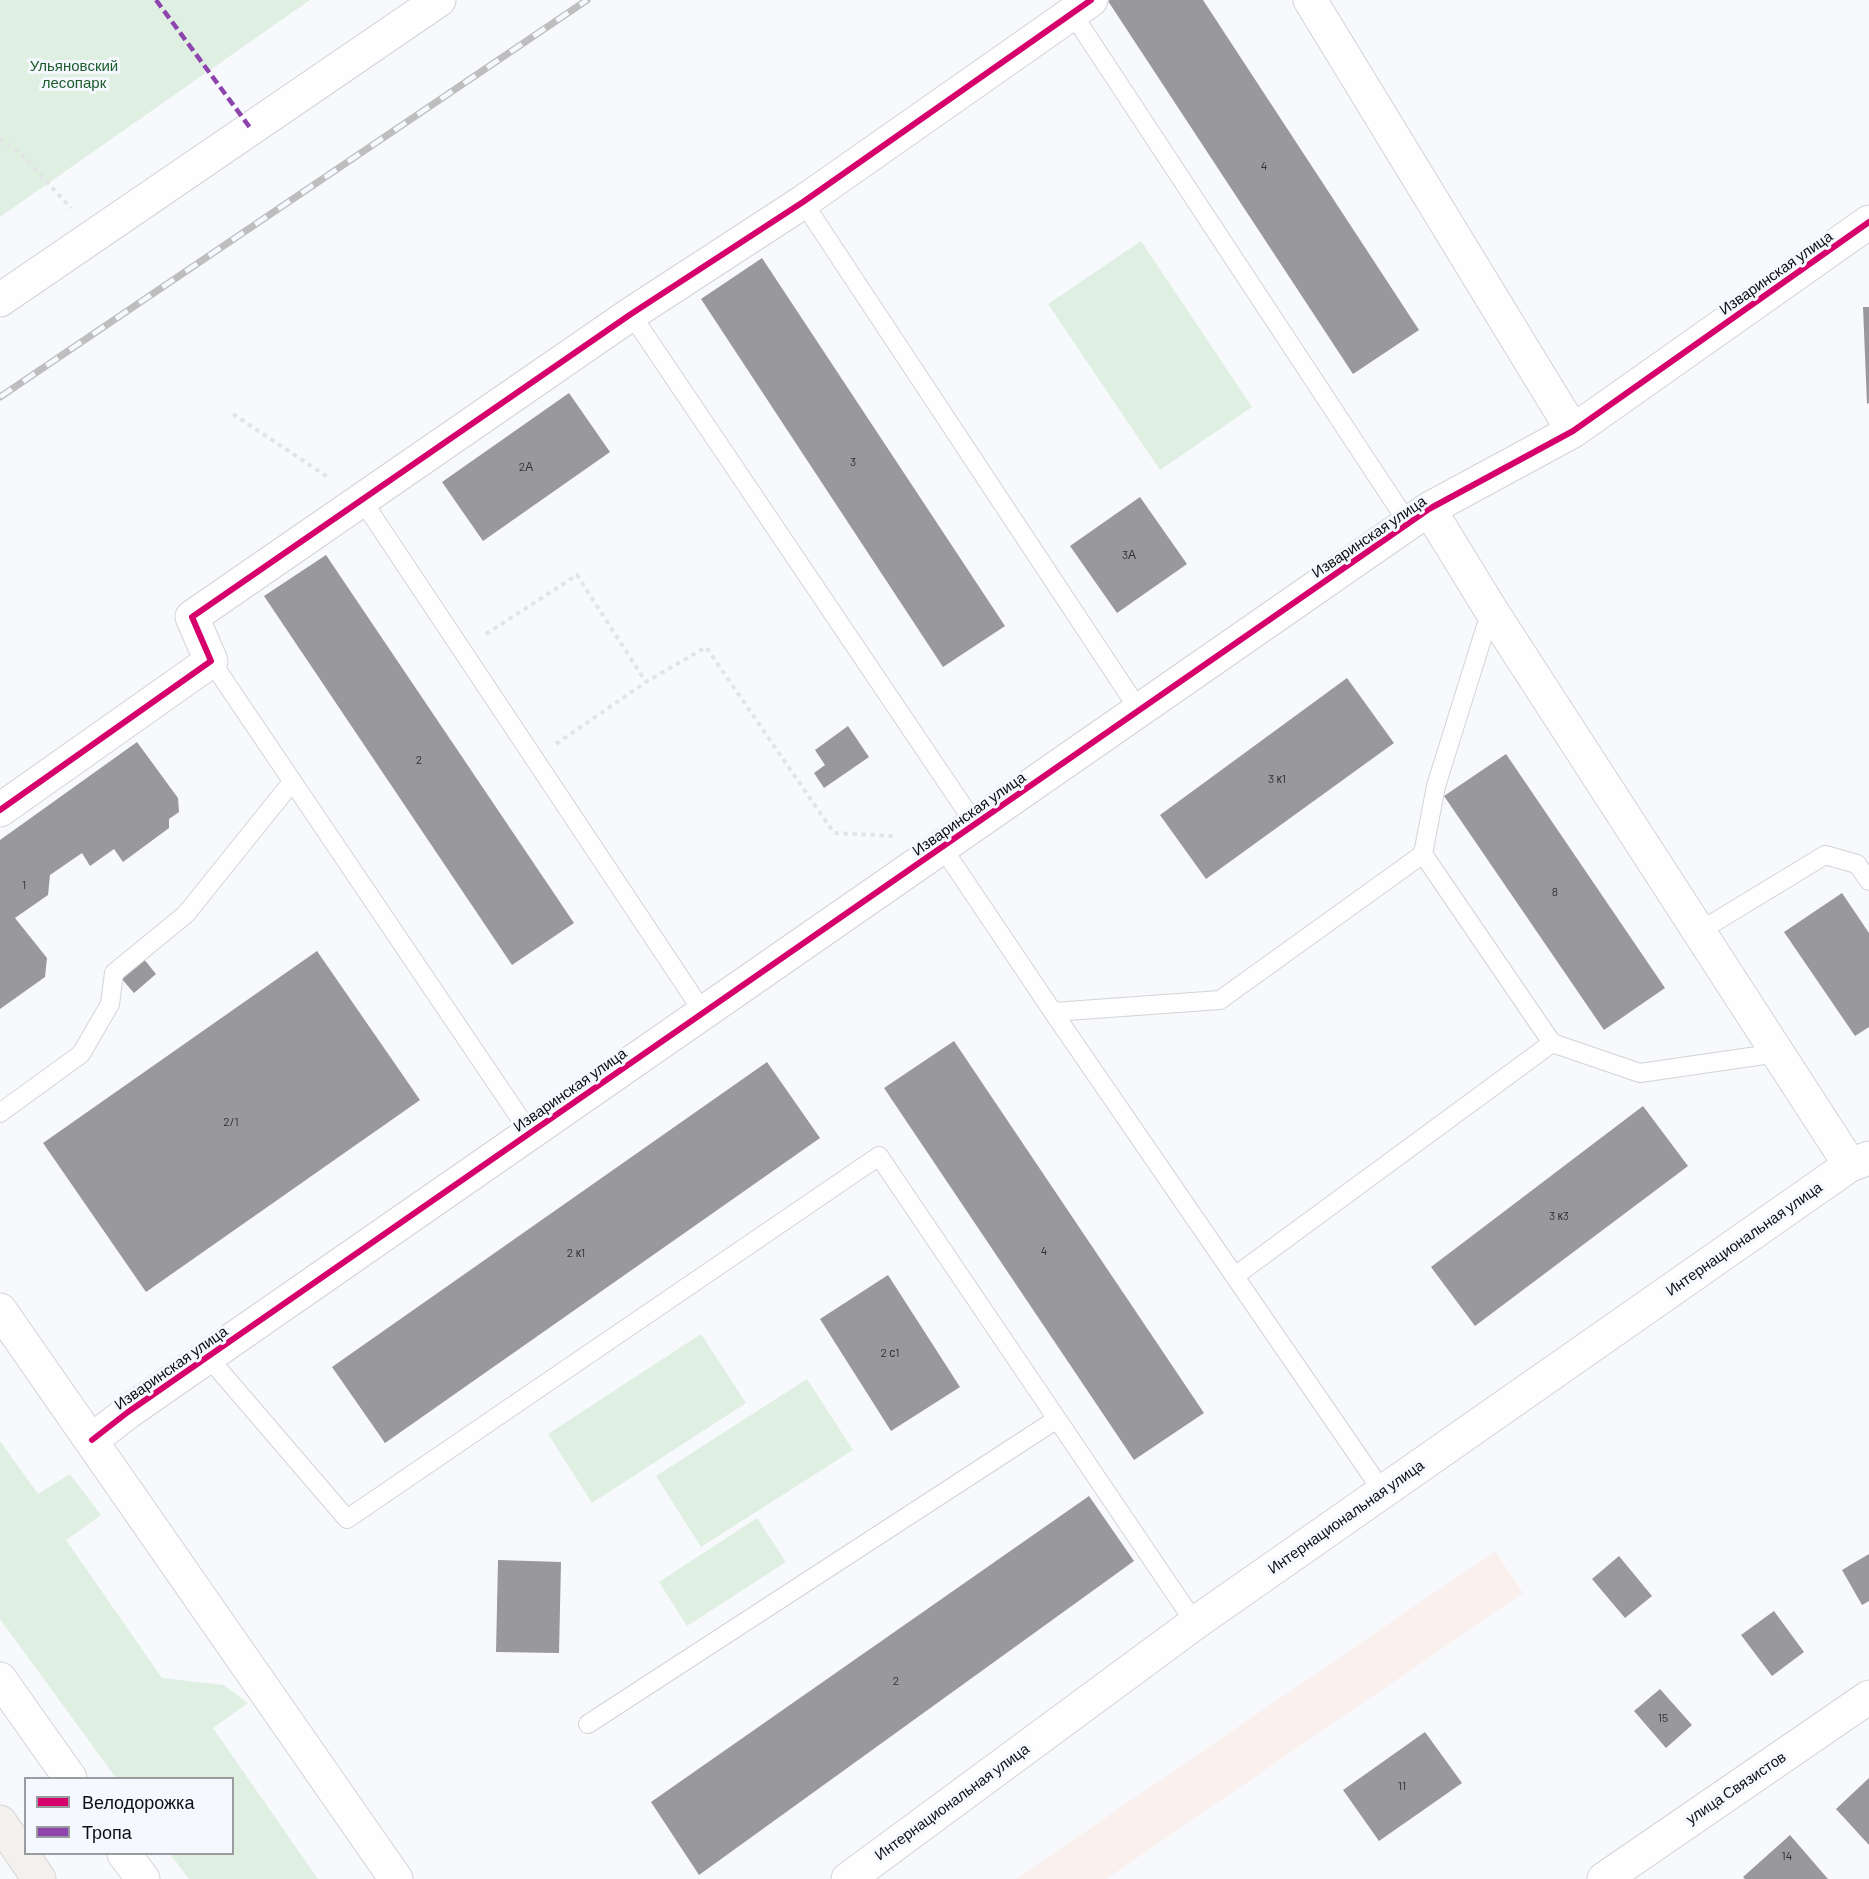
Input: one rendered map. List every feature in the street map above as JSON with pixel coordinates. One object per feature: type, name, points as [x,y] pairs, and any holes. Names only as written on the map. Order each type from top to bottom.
[{"type":"main road","points":[[0,1822],[39,1879]]},
{"type":"street","points":[[0,300],[439,0]]},
{"type":"street","points":[[1310,0],[1573,431]]},
{"type":"street","points":[[0,810],[211,661],[192,617],[631,314],[803,202],[1081,7]]},
{"type":"street","name":"Изваринская улица","points":[[92,1440],[128,1412],[1419,516],[1573,431],[1869,222]]},
{"type":"street","points":[[1419,516],[1491,610],[1778,1053],[1860,1162]]},
{"type":"street","name":"Интернациональная улица","points":[[848,1879],[1195,1623],[1860,1162]]},
{"type":"street","points":[[0,1310],[396,1879]]},
{"type":"street","points":[[0,1679],[69,1777]]},
{"type":"street","name":"улица Связистов","points":[[1604,1879],[1869,1697]]},
{"type":"street","points":[[125,1855],[142,1879]]},
{"type":"lane","points":[[1081,7],[1419,516]]},
{"type":"lane","points":[[803,202],[1140,710]]},
{"type":"lane","points":[[631,314],[975,824]]},
{"type":"lane","points":[[362,500],[703,1012]]},
{"type":"lane","points":[[1053,1012],[1220,1000],[1423,854],[1436,786],[1491,610]]},
{"type":"lane","points":[[211,661],[530,1133]]},
{"type":"lane","points":[[0,1113],[81,1054],[110,1004],[114,973],[186,914],[292,782]]},
{"type":"lane","points":[[942,847],[1383,1492]]},
{"type":"lane","points":[[1423,854],[1552,1044],[1640,1073],[1778,1053]]},
{"type":"lane","points":[[1700,931],[1825,855],[1857,864],[1869,881]]},
{"type":"lane","points":[[1235,1276],[1552,1044]]},
{"type":"lane","points":[[208,1357],[347,1519],[879,1156],[1195,1623]]},
{"type":"lane","points":[[588,1724],[1057,1419]]},
{"type":"path","points":[[0,138],[20,153],[97,234]]},
{"type":"path","points":[[234,414],[362,500]]},
{"type":"path","points":[[461,649],[577,575],[646,682]]},
{"type":"path","points":[[534,759],[646,682],[706,647],[834,833],[900,836]]},
{"type":"shaded area","points":[[1495,1551],[1523,1593],[1106,1879],[1016,1879]]},
{"type":"green space","name":"Ульяновский лесопарк","points":[[0,0],[310,0],[0,217]]},
{"type":"green space","points":[[1141,241],[1252,407],[1160,470],[1048,304]]},
{"type":"green space","points":[[701,1334],[746,1403],[592,1503],[548,1434]]},
{"type":"green space","points":[[807,1379],[853,1450],[701,1547],[656,1476]]},
{"type":"green space","points":[[0,1441],[38,1494],[70,1474],[101,1515],[66,1540],[162,1678],[224,1685],[248,1703],[213,1728],[318,1879],[189,1879],[171,1855],[234,1855],[234,1777],[115,1777],[0,1619]]},
{"type":"green space","points":[[757,1518],[786,1562],[687,1626],[659,1582]]},
{"type":"building","points":[[1203,0],[1419,330],[1353,374],[1108,1]]},
{"type":"building","points":[[762,258],[1005,626],[943,667],[701,299]]},
{"type":"building","points":[[1863,307],[1869,307],[1869,403],[1867,404]]},
{"type":"building","points":[[569,393],[610,452],[483,541],[442,482]]},
{"type":"building","points":[[1140,497],[1187,564],[1117,613],[1070,546]]},
{"type":"building","points":[[326,555],[574,923],[512,965],[264,596]]},
{"type":"building","points":[[1347,678],[1394,743],[1206,879],[1160,815]]},
{"type":"building","points":[[848,726],[869,757],[824,788],[814,773],[825,765],[815,750]]},
{"type":"building","points":[[137,742],[178,798],[179,812],[169,819],[169,828],[123,862],[114,849],[90,866],[82,853],[50,875],[48,895],[15,918],[47,958],[45,977],[0,1009],[0,840]]},
{"type":"building","points":[[1506,754],[1665,988],[1604,1030],[1444,796]]},
{"type":"building","points":[[1842,893],[1869,933],[1869,1027],[1855,1036],[1784,932]]},
{"type":"building","points":[[317,951],[420,1100],[146,1292],[43,1143]]},
{"type":"building","points":[[143,958],[156,974],[134,993],[120,977]]},
{"type":"building","points":[[954,1041],[1204,1413],[1134,1460],[884,1088]]},
{"type":"building","points":[[767,1062],[820,1138],[385,1443],[332,1367]]},
{"type":"building","points":[[1643,1106],[1688,1166],[1475,1326],[1431,1267]]},
{"type":"building","points":[[888,1275],[960,1387],[891,1431],[820,1319]]},
{"type":"building","points":[[1089,1496],[1134,1561],[699,1875],[651,1802]]},
{"type":"building","points":[[1869,1554],[1869,1601],[1862,1605],[1842,1570]]},
{"type":"building","points":[[1619,1556],[1652,1596],[1625,1618],[1592,1579]]},
{"type":"building","points":[[498,1560],[561,1562],[559,1653],[496,1652]]},
{"type":"building","points":[[1774,1611],[1804,1652],[1772,1676],[1741,1635]]},
{"type":"building","points":[[1660,1689],[1692,1725],[1666,1748],[1634,1711]]},
{"type":"building","points":[[1425,1732],[1462,1783],[1379,1841],[1343,1790]]},
{"type":"building","points":[[1869,1778],[1869,1845],[1836,1809]]},
{"type":"building","points":[[1790,1835],[1828,1879],[1745,1879],[1743,1877]]},
{"type":"railway","points":[[0,397],[587,0]]},
{"type":"marked path","points":[[156,0],[251,129]]},
{"type":"cycle path","points":[[0,810],[211,661],[192,617],[631,314],[803,202],[1091,0]]},
{"type":"cycle path","points":[[92,1440],[128,1412],[1429,509],[1573,431],[1869,222]]}]
